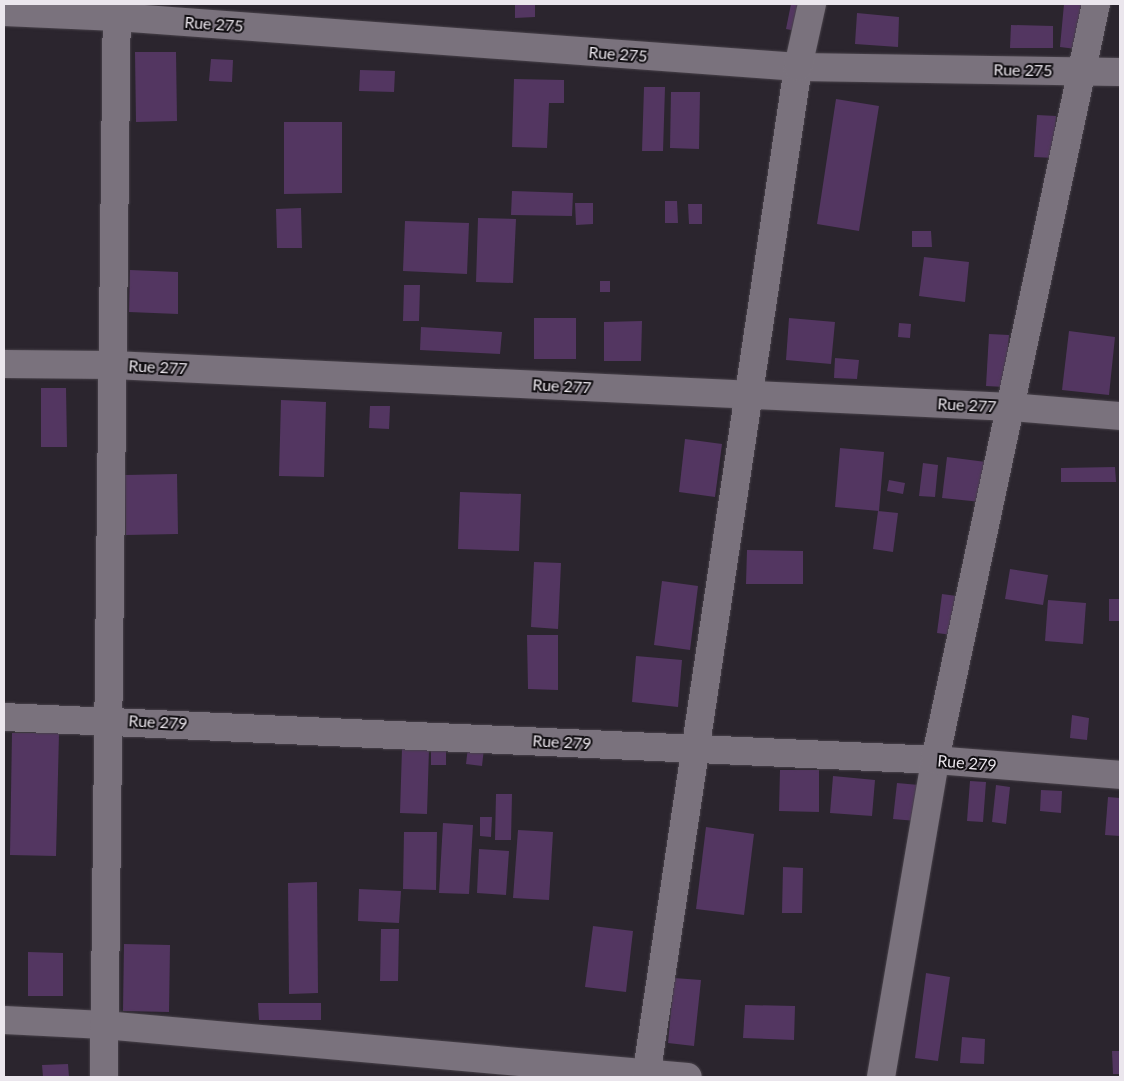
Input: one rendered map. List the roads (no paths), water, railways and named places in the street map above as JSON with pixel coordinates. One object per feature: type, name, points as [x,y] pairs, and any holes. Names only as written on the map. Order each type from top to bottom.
[{"type":"street","points":[[646,1076],[798,67],[812,4]]},
{"type":"street","points":[[881,1077],[935,760],[1084,70],[1096,4]]},
{"type":"street","points":[[104,1077],[117,11]]},
{"type":"street","name":"Rue 275","points":[[4,12],[117,11],[798,67],[1120,72]]},
{"type":"street","name":"Rue 277","points":[[4,364],[113,365],[1011,407],[1120,416]]},
{"type":"street","name":"Rue 279","points":[[4,717],[109,719],[935,760],[1120,775]]},
{"type":"street","points":[[4,1020],[104,1025],[646,1076],[688,1077]]}]
